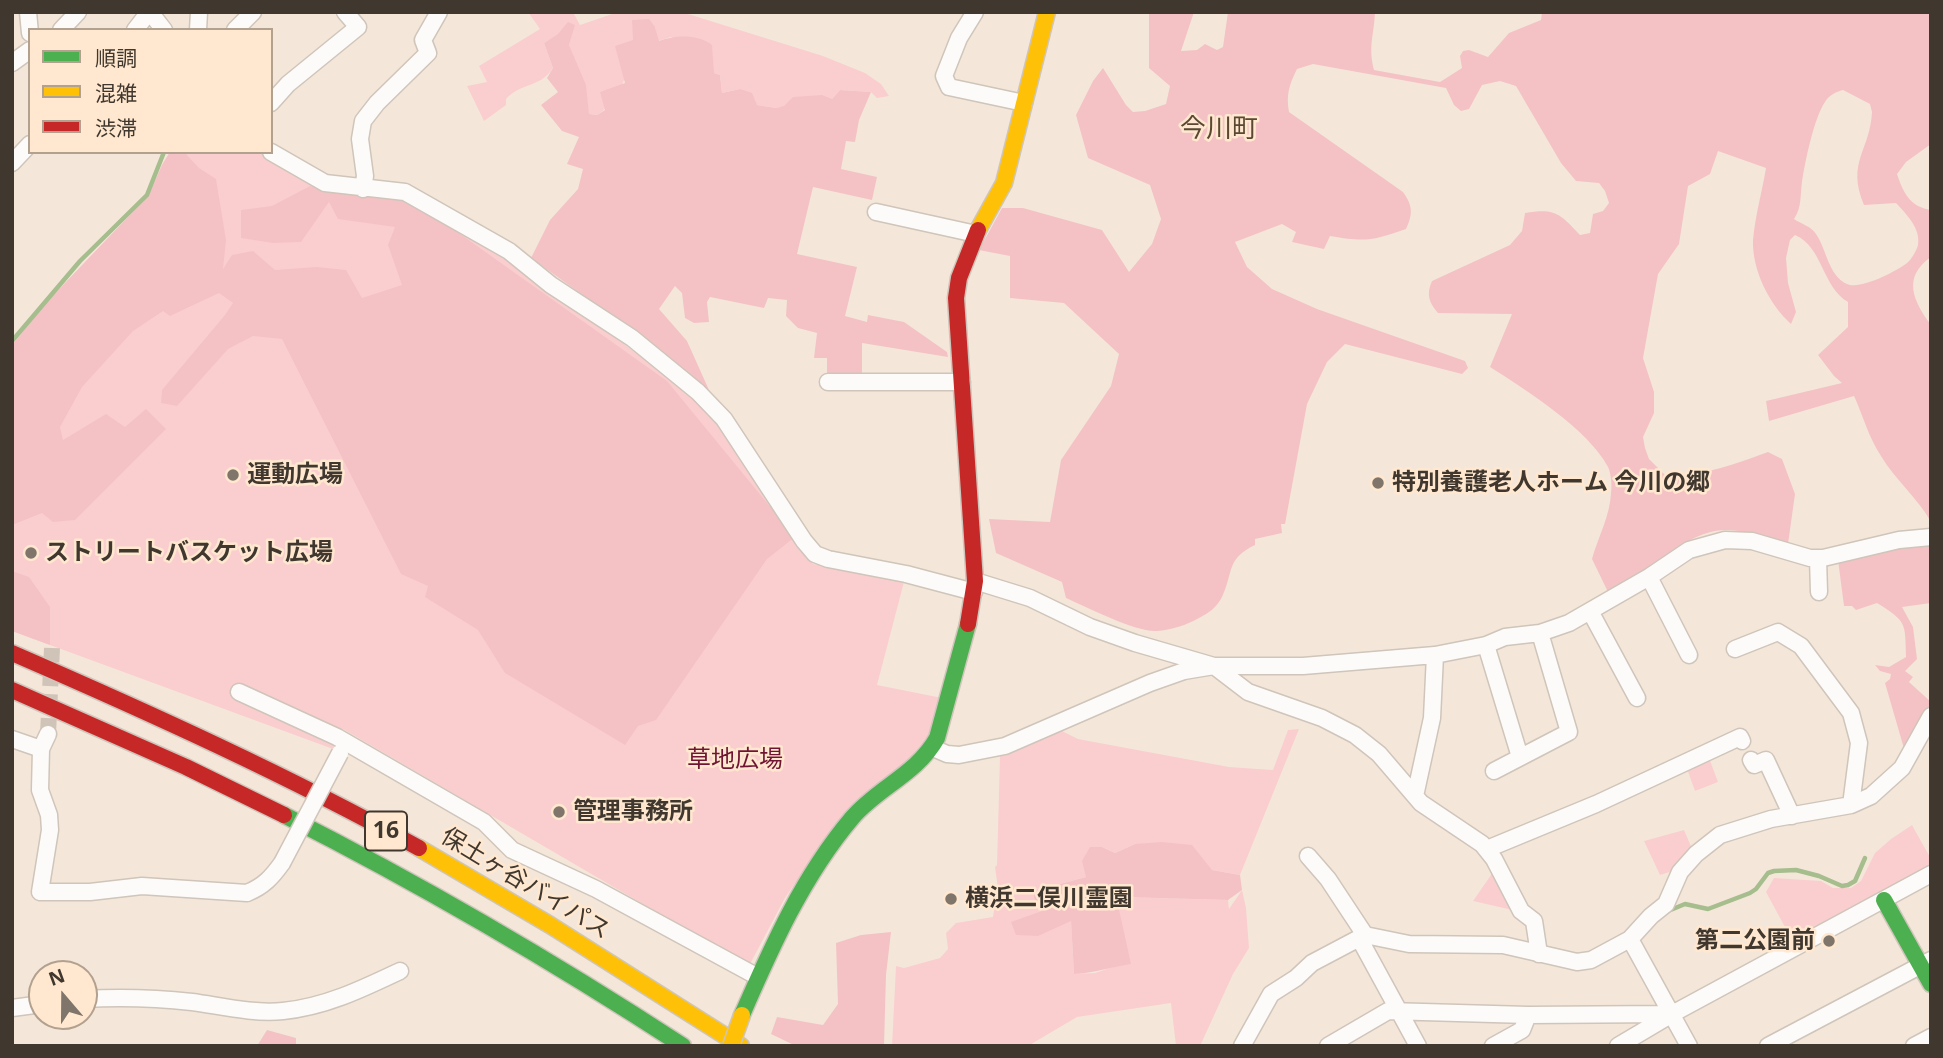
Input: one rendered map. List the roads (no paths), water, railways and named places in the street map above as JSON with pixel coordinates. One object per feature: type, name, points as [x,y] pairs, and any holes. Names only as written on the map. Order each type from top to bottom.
[{"type":"main road","points":[[731,1046],[758,977],[794,902],[836,837],[874,797],[922,760],[933,748],[970,618],[975,587],[956,298],[958,278],[976,234],[1004,183],[1047,12]]},
{"type":"main road","name":"保土ヶ谷バイパス","points":[[12,653],[134,705],[258,764],[433,855],[620,967],[741,1046]]},
{"type":"main road","name":"16","points":[[12,690],[93,723],[273,808],[421,886],[548,960],[683,1046]]},
{"type":"main road","points":[[1884,900],[1926,963],[1931,984]]},
{"type":"street","points":[[137,28],[149,12],[162,28]]},
{"type":"street","points":[[237,28],[253,12]]},
{"type":"street","points":[[273,101],[288,83],[358,27],[345,12]]},
{"type":"street","points":[[363,189],[365,176],[360,139],[363,121],[377,103],[428,53],[423,40],[439,12]]},
{"type":"street","points":[[975,12],[959,38],[944,76],[945,81],[949,87],[1024,103]]},
{"type":"street","points":[[12,163],[28,146]]},
{"type":"street","points":[[273,153],[325,183],[405,192],[509,251],[551,285],[632,338],[698,392],[724,419],[815,554],[1030,598],[1101,631],[1214,666],[1248,692],[1322,718],[1355,735],[1379,754],[1415,796],[1439,817],[1487,849],[1521,911],[1534,921],[1539,954]]},
{"type":"street","points":[[876,212],[976,234]]},
{"type":"street","points":[[828,382],[962,382]]},
{"type":"street","points":[[933,748],[947,754],[959,755],[1005,746],[1150,682],[1184,671],[1214,666],[1303,666],[1435,655],[1486,645],[1505,637],[1540,633],[1569,623],[1689,551],[1725,540],[1752,541],[1818,558],[1899,540],[1931,537]]},
{"type":"street","points":[[1818,558],[1819,592]]},
{"type":"street","points":[[1649,577],[1689,654]]},
{"type":"street","points":[[1590,611],[1637,698]]},
{"type":"street","points":[[1735,649],[1778,632],[1801,646],[1851,713],[1859,743],[1851,805]]},
{"type":"street","points":[[1494,771],[1569,732],[1540,633]]},
{"type":"street","points":[[1486,645],[1520,757]]},
{"type":"street","points":[[1415,796],[1432,718],[1435,655]]},
{"type":"street","points":[[239,692],[484,822],[512,850],[596,889],[758,977]]},
{"type":"street","points":[[1242,1046],[1271,994],[1296,978],[1312,962],[1362,937],[1409,944],[1503,946],[1577,962],[1591,960],[1630,939],[1666,904],[1680,872],[1696,853],[1720,835],[1760,822],[1851,805],[1871,796],[1902,768],[1931,716]]},
{"type":"street","points":[[48,734],[41,749],[40,790],[49,815],[50,830],[40,892],[90,892],[142,886],[247,892],[261,887],[282,863],[343,748]]},
{"type":"street","points":[[1487,849],[1596,804],[1740,737],[1742,741]]},
{"type":"street","points":[[12,739],[41,749]]},
{"type":"street","points":[[1751,760],[1754,765],[1766,760],[1792,816]]},
{"type":"street","points":[[1308,856],[1328,879],[1362,937],[1418,1046]]},
{"type":"street","points":[[1618,1046],[1931,874]]},
{"type":"street","points":[[1630,939],[1689,1046]]},
{"type":"street","points":[[1768,1046],[1926,963]]},
{"type":"street","points":[[98,998],[121,997],[283,1011],[338,999],[400,971]]},
{"type":"street","points":[[1328,1046],[1388,1011],[1672,1014]]},
{"type":"street","points":[[1493,1046],[1522,1030],[1528,1014]]},
{"type":"street","points":[[1914,1046],[1931,1037]]},
{"type":"waterway","points":[[12,341],[80,261],[147,195],[163,154]]},
{"type":"waterway","points":[[1668,911],[1685,904],[1708,909],[1750,893],[1768,873],[1774,871],[1796,870],[1842,886],[1848,885],[1855,881],[1865,858]]},
{"type":"tunnel","points":[[48,734],[52,648]]},
{"type":"place","name":"運動広場","points":[[233,475]]},
{"type":"place","name":"特別養護老人ホーム 今川の郷","points":[[1378,483]]},
{"type":"place","name":"ストリートバスケット広場","points":[[31,553]]},
{"type":"place","name":"管理事務所","points":[[559,812]]},
{"type":"place","name":"横浜二俣川霊園","points":[[951,899]]},
{"type":"place","name":"第二公園前","points":[[1829,941]]},
{"type":"district","name":"今川町","points":[[1219,130]]},
{"type":"park label","name":"草地広場","points":[[735,760]]}]
